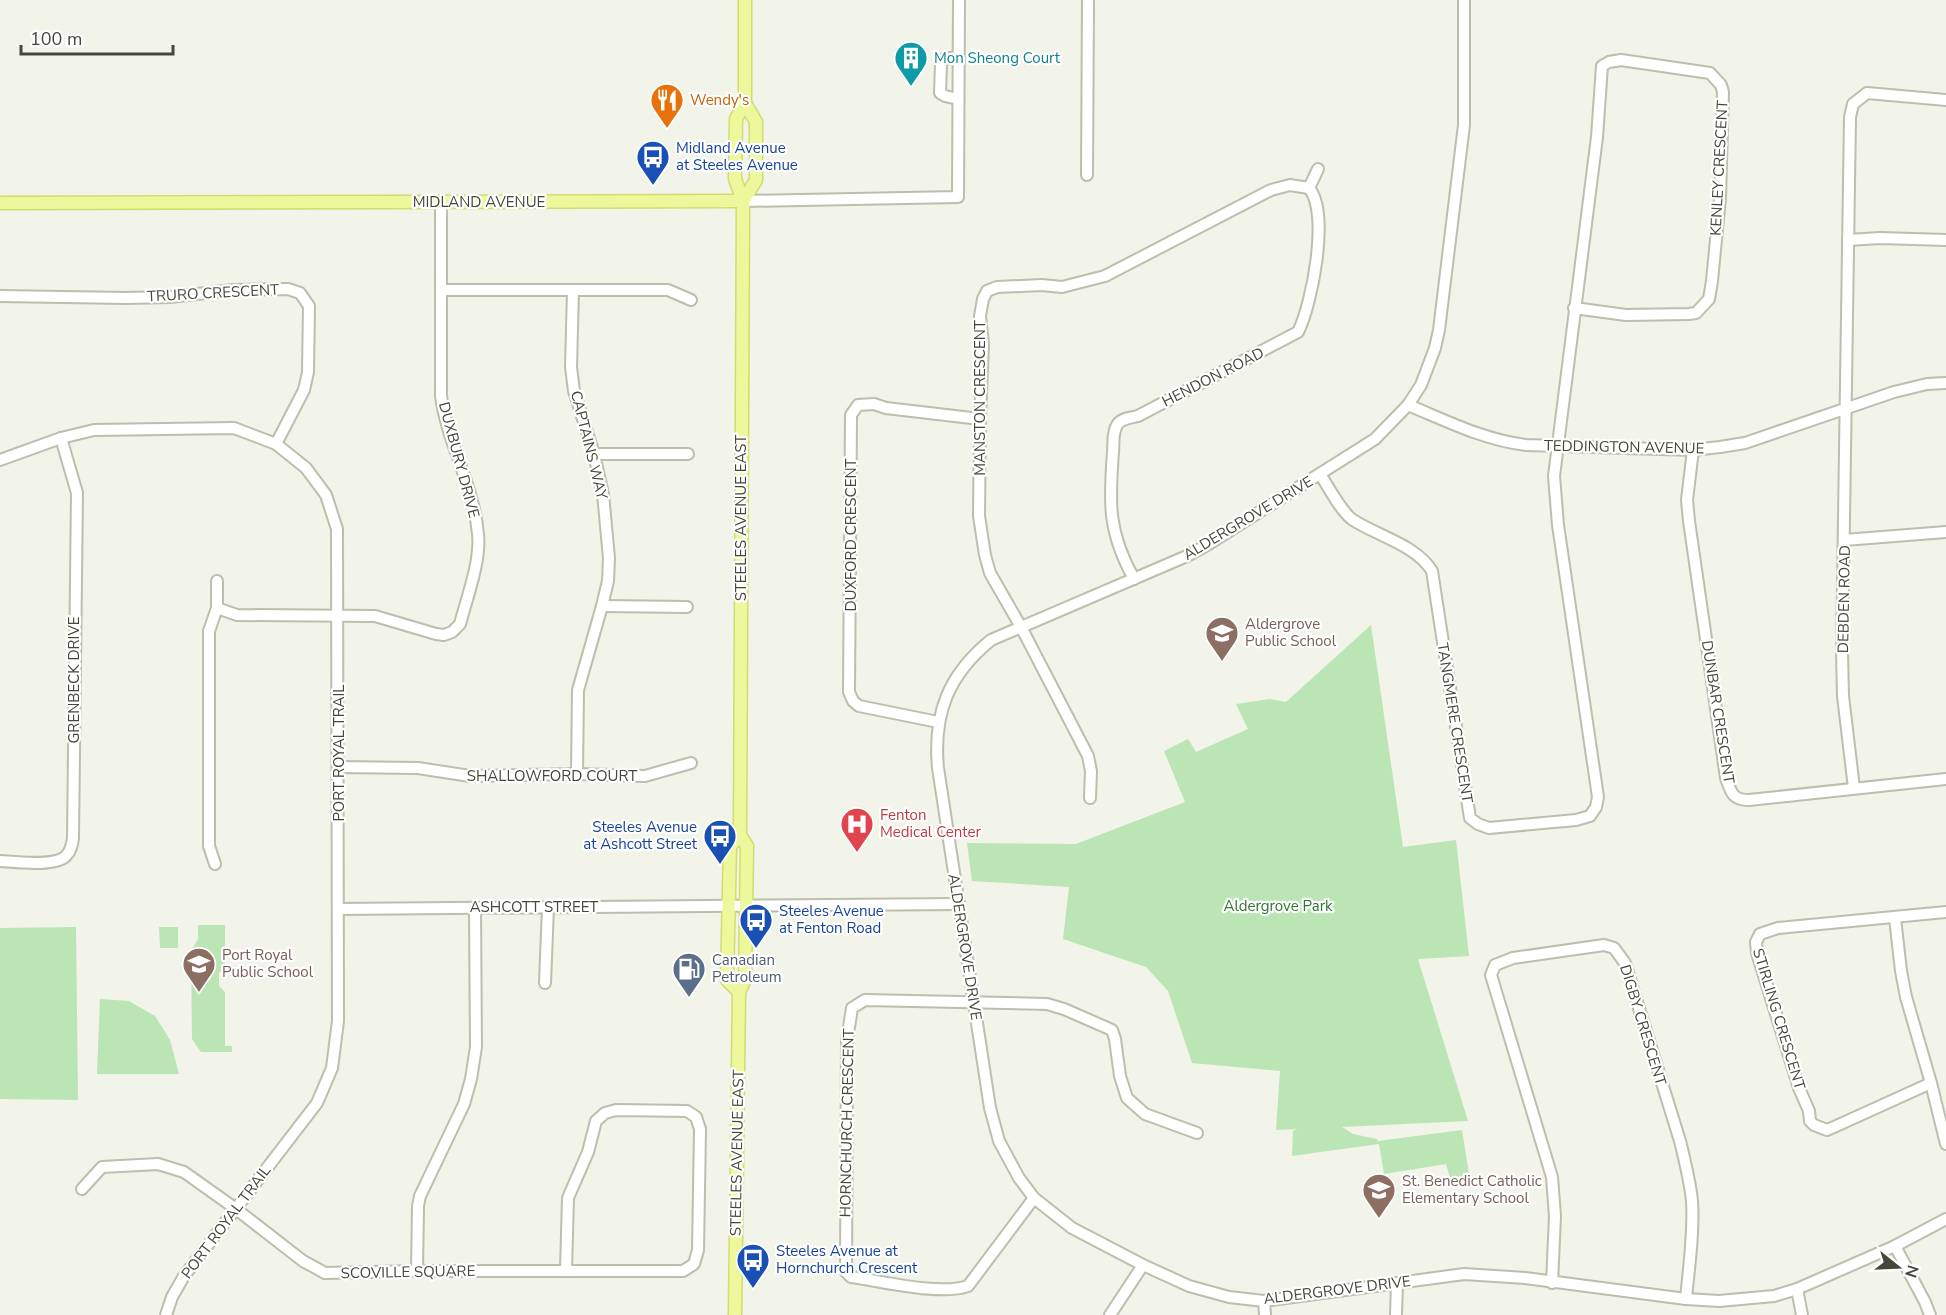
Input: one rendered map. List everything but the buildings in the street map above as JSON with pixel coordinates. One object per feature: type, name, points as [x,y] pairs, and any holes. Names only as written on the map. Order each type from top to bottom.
[{"type":"main road","name":"STEELES AVENUE EAST","points":[[743,201],[756,180],[756,122],[746,103],[745,0]]},
{"type":"main road","name":"STEELES AVENUE EAST","points":[[735,1315],[739,992],[745,979],[747,846],[740,835],[743,201],[735,179],[736,119],[746,103]]},
{"type":"main road","name":"MIDLAND AVENUE","points":[[0,203],[743,201]]},
{"type":"main road","name":"STEELES AVENUE EAST","points":[[739,992],[727,980],[730,846],[740,835]]},
{"type":"street","points":[[958,57],[944,59],[941,63],[940,93],[958,99],[959,0]]},
{"type":"street","points":[[1087,175],[1088,0]]},
{"type":"street","name":"ALDERGROVE DRIVE","points":[[1464,0],[1464,125],[1439,330],[1430,364],[1421,385],[1408,405],[1375,439],[1197,550],[991,640],[959,672],[938,722],[938,768],[993,1123],[1009,1161],[1034,1198],[1072,1228],[1189,1286],[1229,1297],[1264,1301],[1464,1274],[1525,1278],[1686,1299],[1730,1300],[1774,1296],[1797,1289],[1895,1246],[1946,1219]]},
{"type":"street","name":"KENLEY CRESCENT","points":[[1558,447],[1574,308],[1597,136],[1602,66],[1608,62],[1621,60],[1710,73],[1721,85],[1723,92],[1720,198],[1709,299],[1696,314],[1626,315],[1574,308]]},
{"type":"street","name":"DEBDEN ROAD","points":[[1854,788],[1843,696],[1850,117],[1853,104],[1867,93],[1946,100]]},
{"type":"street","name":"MIDLAND AVENUE","points":[[743,201],[958,197],[958,99]]},
{"type":"street","points":[[1309,188],[1318,169]]},
{"type":"street","name":"MANSTON CRESCENT","points":[[1090,798],[1091,778],[1088,756],[1021,627],[990,573],[985,555],[980,516],[983,344],[980,316],[983,299],[987,291],[1007,285],[1062,287],[1105,276],[1271,190],[1290,185],[1309,188]]},
{"type":"street","name":"HENDON ROAD","points":[[1134,579],[1120,549],[1111,520],[1113,441],[1117,425],[1122,420],[1138,416],[1298,332],[1304,320],[1318,257],[1318,203],[1309,188]]},
{"type":"street","name":"DUXBURY DRIVE","points":[[217,608],[237,615],[375,616],[444,635],[452,632],[460,624],[478,553],[478,534],[463,472],[442,407],[440,377],[441,202]]},
{"type":"street","points":[[1848,240],[1880,238],[1946,240]]},
{"type":"street","name":"TRURO CRESCENT","points":[[0,297],[170,297],[233,290],[288,289],[300,293],[309,306],[308,372],[304,390],[276,444]]},
{"type":"street","points":[[442,290],[668,290],[691,300]]},
{"type":"street","name":"CAPTAINS WAY","points":[[573,291],[571,368],[574,391],[594,454],[603,494],[609,558],[608,581],[578,690],[577,774]]},
{"type":"street","name":"TEDDINGTON AVENUE","points":[[1408,405],[1500,442],[1558,447],[1693,450],[1745,443],[1894,392],[1927,384],[1946,383]]},
{"type":"street","name":"DUXFORD CRESCENT","points":[[938,722],[859,706],[853,701],[849,692],[851,415],[858,405],[874,404],[886,408],[980,418]]},
{"type":"street","name":"PORT ROYAL TRAIL","points":[[0,460],[61,438],[94,430],[234,428],[276,444],[296,459],[315,478],[326,495],[333,513],[339,543],[339,909],[338,1021],[335,1058],[329,1078],[311,1111],[184,1276],[172,1297],[166,1315]]},
{"type":"street","name":"GRENBECK DRIVE","points":[[0,861],[53,862],[65,857],[73,838],[77,493],[61,438]]},
{"type":"street","name":"TANGMERE CRESCENT","points":[[1320,474],[1350,519],[1415,554],[1425,561],[1431,571],[1470,818],[1489,828],[1576,820],[1590,816],[1596,807],[1598,797],[1558,525],[1554,476],[1558,447]]},
{"type":"street","name":"DUNBAR CRESCENT","points":[[1693,450],[1687,500],[1689,521],[1726,778],[1730,790],[1740,800],[1749,800],[1946,779]]},
{"type":"street","points":[[594,454],[688,454]]},
{"type":"street","points":[[1844,540],[1946,532]]},
{"type":"street","points":[[214,864],[210,846],[209,631],[217,608],[217,581]]},
{"type":"street","points":[[602,606],[687,607]]},
{"type":"street","name":"SHALLOWFORD COURT","points":[[339,766],[418,768],[470,776],[577,774],[645,777],[692,763]]},
{"type":"street","name":"ASHCOTT STREET","points":[[339,909],[959,904]]},
{"type":"street","points":[[545,982],[548,907]]},
{"type":"street","points":[[417,1270],[420,1196],[464,1104],[474,1061],[475,908]]},
{"type":"street","name":"STIRLING CRESCENT","points":[[1931,1083],[1827,1130],[1814,1125],[1757,953],[1756,942],[1760,934],[1778,928],[1946,912]]},
{"type":"street","points":[[1895,918],[1906,997],[1946,1144]]},
{"type":"street","name":"DIGBY CRESCENT","points":[[1552,1283],[1555,1216],[1552,1177],[1491,975],[1495,965],[1513,958],[1604,945],[1614,948],[1625,963],[1680,1141],[1687,1171],[1692,1200],[1692,1226],[1686,1299]]},
{"type":"street","name":"HORNCHURCH CRESCENT","points":[[974,1004],[950,1001],[866,1000],[852,1008],[847,1040],[846,1272],[851,1277],[934,1288],[959,1289],[968,1286],[1034,1198]]},
{"type":"street","points":[[974,1004],[1047,1004],[1095,1021],[1112,1030],[1126,1098],[1145,1114],[1197,1133]]},
{"type":"street","name":"SCOVILLE SQUARE","points":[[82,1189],[102,1167],[158,1164],[184,1172],[303,1261],[325,1273],[417,1270],[683,1271],[694,1264],[699,1250],[700,1129],[696,1116],[687,1111],[616,1110],[605,1113],[596,1121],[588,1152],[568,1198],[566,1270]]},
{"type":"street","points":[[1895,1246],[1930,1315]]},
{"type":"street","points":[[1110,1315],[1143,1265]]},
{"type":"street","points":[[1396,1315],[1397,1283]]},
{"type":"street","points":[[1797,1289],[1802,1315]]},
{"type":"street","points":[[1264,1301],[1265,1315]]},
{"type":"green space","name":"Aldergrove Park","points":[[1371,625],[1403,847],[1456,840],[1469,956],[1418,959],[1468,1121],[1342,1127],[1353,1134],[1378,1141],[1462,1130],[1470,1180],[1451,1181],[1446,1164],[1384,1174],[1379,1144],[1292,1156],[1293,1131],[1297,1129],[1276,1130],[1280,1071],[1192,1063],[1168,991],[1146,967],[1063,939],[1069,887],[972,881],[967,843],[1076,844],[1185,802],[1164,751],[1188,739],[1196,752],[1248,729],[1236,704],[1270,699],[1286,702]]},
{"type":"green space","points":[[198,925],[225,925],[225,965],[219,973],[219,986],[225,992],[225,1046],[232,1046],[232,1052],[201,1052],[192,1039],[191,951],[198,939]]},
{"type":"green space","points":[[76,927],[78,1100],[0,1099],[0,928]]},
{"type":"green space","points":[[159,927],[178,927],[178,948],[160,948]]},
{"type":"green space","points":[[100,999],[129,1001],[155,1016],[170,1040],[179,1074],[97,1074]]},
{"type":"place","name":"Mon Sheong Court","points":[[911,87]]},
{"type":"place","name":"Wendy's","points":[[667,129]]},
{"type":"place","name":"Midland Avenue at Steeles Avenue","points":[[653,186]]},
{"type":"place","name":"Aldergrove Public School","points":[[1222,662]]},
{"type":"place","name":"Fenton Medical Center","points":[[857,853]]},
{"type":"place","name":"Steeles Avenue at Ashcott Street","points":[[720,865]]},
{"type":"place","name":"Steeles Avenue at Fenton Road","points":[[756,949]]},
{"type":"place","name":"Port Royal Public School","points":[[199,993]]},
{"type":"place","name":"Canadian Petroleum","points":[[689,998]]},
{"type":"place","name":"St. Benedict Catholic Elementary School","points":[[1379,1219]]},
{"type":"place","name":"Steeles Avenue at Hornchurch Crescent","points":[[753,1289]]}]
